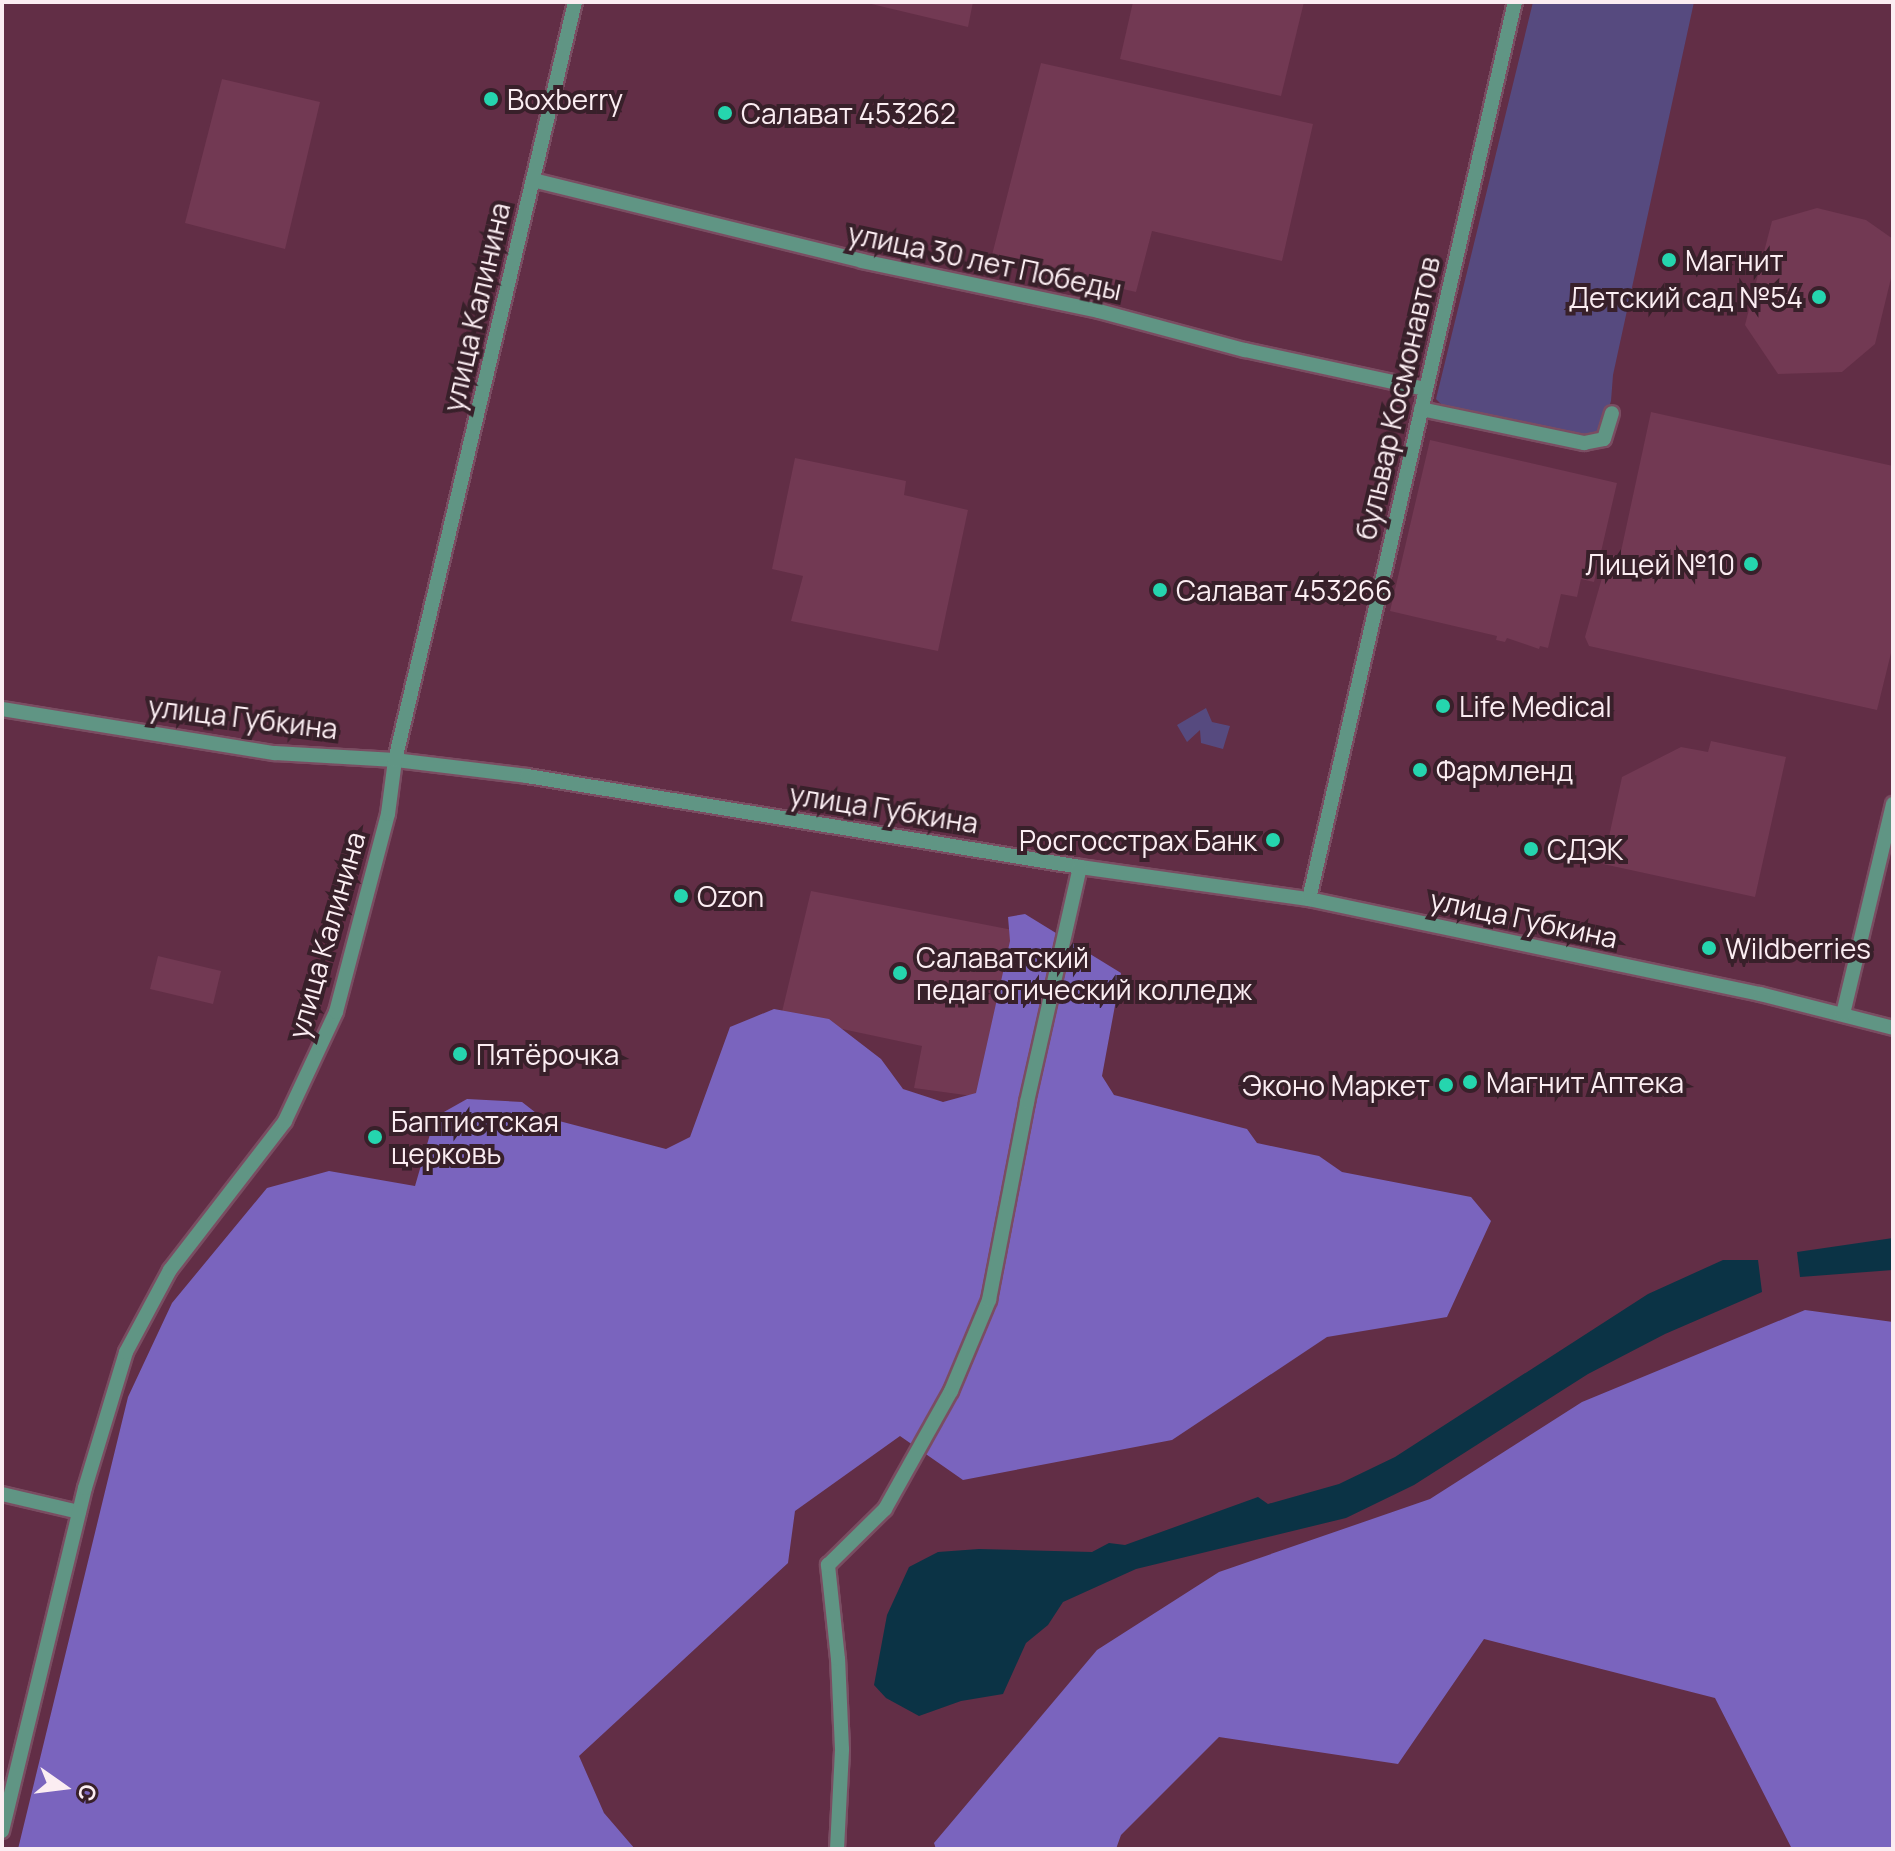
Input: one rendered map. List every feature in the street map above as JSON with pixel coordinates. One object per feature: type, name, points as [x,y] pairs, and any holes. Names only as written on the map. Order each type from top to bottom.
[{"type":"street","name":"улица Калинина","points":[[2,1831],[79,1512],[126,1352],[170,1270],[285,1121],[327,1035],[342,993],[388,814],[395,760],[575,2]]},
{"type":"street","name":"бульвар Космонавтов","points":[[1309,899],[1515,2]]},
{"type":"street","name":"улица 30 лет Победы","points":[[533,180],[862,261],[1099,311],[1245,350],[1426,389]]},
{"type":"street","points":[[1421,409],[1584,443],[1604,439],[1612,413]]},
{"type":"street","name":"улица Губкина","points":[[2,709],[275,753],[395,760],[527,776],[1080,867],[1309,899],[1843,1014],[1893,1028]]},
{"type":"street","points":[[1843,1014],[1893,804]]},
{"type":"street","points":[[837,1849],[842,1749],[838,1659],[828,1565],[885,1509],[951,1391],[989,1300],[1030,1087],[1080,867]]},
{"type":"street","points":[[2,1494],[79,1512]]},
{"type":"shaded area","points":[[863,2],[973,2],[968,27]]},
{"type":"shaded area","points":[[1133,2],[1304,2],[1281,96],[1120,59]]},
{"type":"shaded area","points":[[1533,2],[1694,2],[1613,375],[1611,401],[1601,431],[1587,439],[1449,412],[1436,399]]},
{"type":"shaded area","points":[[1041,63],[1313,124],[1282,261],[1152,231],[1136,292],[991,259]]},
{"type":"shaded area","points":[[222,79],[320,102],[285,249],[185,223]]},
{"type":"shaded area","name":"Детский сад №54","points":[[1817,208],[1866,220],[1893,239],[1893,270],[1875,344],[1842,372],[1778,374],[1745,325],[1772,221]]},
{"type":"shaded area","name":"Лицей №10","points":[[1651,412],[1893,466],[1893,645],[1877,710],[1589,646],[1585,637],[1604,571],[1612,555],[1620,556]]},
{"type":"shaded area","points":[[1430,440],[1617,483],[1594,582],[1581,579],[1577,597],[1561,594],[1548,648],[1540,646],[1539,649],[1507,638],[1505,642],[1496,640],[1497,636],[1390,611]]},
{"type":"shaded area","points":[[795,458],[906,481],[904,495],[968,510],[938,651],[791,621],[803,576],[772,569]]},
{"type":"shaded area","points":[[1206,708],[1212,722],[1230,726],[1223,749],[1201,743],[1200,730],[1187,742],[1177,725]]},
{"type":"shaded area","points":[[1711,741],[1786,757],[1755,897],[1603,864],[1622,777],[1681,747],[1708,752]]},
{"type":"shaded area","name":"Салаватский педагогический колледж","points":[[811,891],[1018,931],[980,1097],[914,1088],[922,1046],[781,1016]]},
{"type":"shaded area","points":[[1025,914],[1121,973],[1102,1076],[1114,1095],[1247,1129],[1257,1143],[1319,1156],[1342,1172],[1471,1197],[1491,1221],[1447,1317],[1327,1337],[1172,1440],[963,1480],[900,1436],[795,1511],[788,1563],[579,1756],[604,1813],[635,1849],[18,1849],[128,1397],[172,1303],[267,1188],[329,1171],[415,1186],[435,1117],[467,1099],[522,1102],[540,1116],[666,1149],[690,1137],[730,1027],[774,1009],[829,1019],[881,1059],[903,1089],[943,1102],[976,1093],[1010,941],[1008,917]]},
{"type":"shaded area","points":[[158,956],[221,971],[213,1004],[150,989]]},
{"type":"shaded area","points":[[1805,1310],[1893,1322],[1893,1849],[1792,1849],[1715,1698],[1484,1639],[1398,1764],[1219,1737],[1121,1835],[1116,1849],[936,1849],[934,1843],[1097,1650],[1219,1572],[1430,1499],[1582,1402]]},
{"type":"water","points":[[1893,1238],[1893,1270],[1800,1277],[1797,1252]]},
{"type":"water","points":[[1723,1260],[1758,1260],[1762,1292],[1665,1334],[1588,1374],[1414,1485],[1346,1518],[1136,1569],[1063,1602],[1048,1625],[1026,1643],[1003,1694],[961,1701],[919,1716],[886,1698],[874,1685],[887,1615],[909,1567],[938,1552],[979,1549],[1092,1552],[1109,1543],[1125,1545],[1258,1497],[1268,1504],[1339,1484],[1395,1457],[1648,1294]]},
{"type":"place","name":"Boxberry","points":[[491,99]]},
{"type":"place","name":"Салават 453262","points":[[725,113]]},
{"type":"place","name":"Магнит","points":[[1669,260]]},
{"type":"place","name":"Детский сад №54","points":[[1819,297]]},
{"type":"place","name":"Лицей №10","points":[[1751,564]]},
{"type":"place","name":"Салават 453266","points":[[1160,590]]},
{"type":"place","name":"Life Medical","points":[[1443,706]]},
{"type":"place","name":"Фармленд","points":[[1420,770]]},
{"type":"place","name":"Росгосстрах Банк","points":[[1273,840]]},
{"type":"place","name":"СДЭК","points":[[1531,849]]},
{"type":"place","name":"Ozon","points":[[681,896]]},
{"type":"place","name":"Wildberries","points":[[1709,948]]},
{"type":"place","name":"Салаватский педагогический колледж","points":[[900,973]]},
{"type":"place","name":"Пятёрочка","points":[[460,1054]]},
{"type":"place","name":"Магнит Аптека","points":[[1470,1082]]},
{"type":"place","name":"Эконо Маркет","points":[[1446,1085]]},
{"type":"place","name":"Баптистская церковь","points":[[375,1137]]}]
